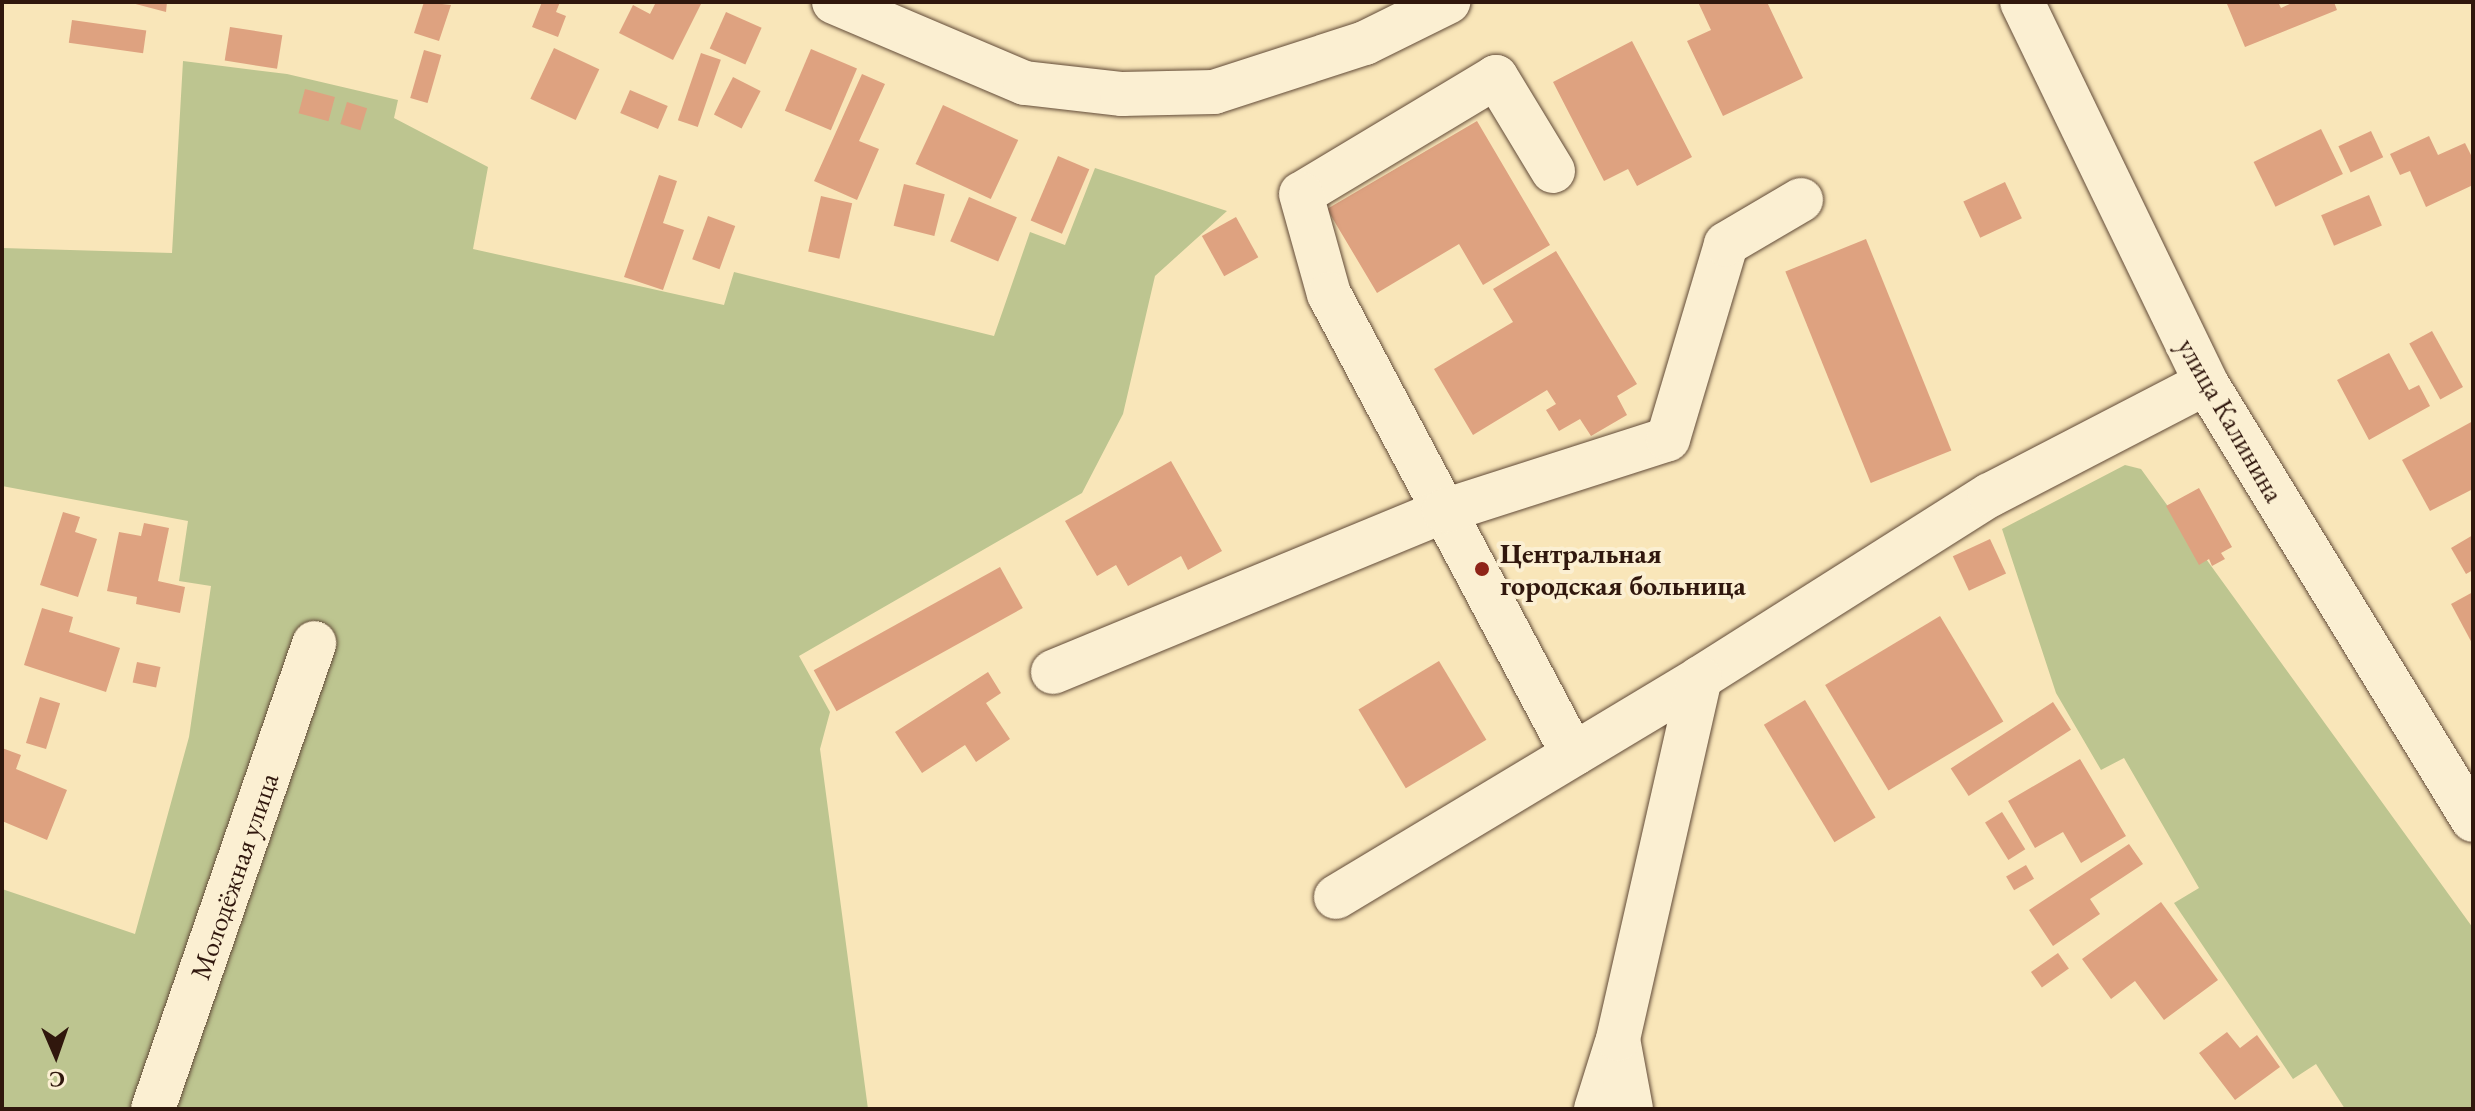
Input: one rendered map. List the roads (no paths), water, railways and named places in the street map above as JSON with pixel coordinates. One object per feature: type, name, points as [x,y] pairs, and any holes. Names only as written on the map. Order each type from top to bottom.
[{"type":"street","points":[[834,2],[1025,83],[1122,94],[1214,92],[1364,22],[1448,2]]},
{"type":"street","name":"улица Калинина","points":[[2022,2],[2206,383],[2473,820]]},
{"type":"street","points":[[1553,171],[1496,77],[1301,194],[1329,294],[1573,754]]},
{"type":"street","points":[[1053,672],[1444,511],[1668,439],[1726,244],[1801,200]]},
{"type":"street","points":[[1336,897],[1700,678],[1990,495],[2206,383]]},
{"type":"street","name":"Молодёжная улица","points":[[153,1109],[314,643]]},
{"type":"street","points":[[1596,1109],[1618,1039],[1700,678]]},
{"type":"street","points":[[1618,1039],[1631,1109]]},
{"type":"place","name":"Центральная городская больница","points":[[1482,569]]}]
